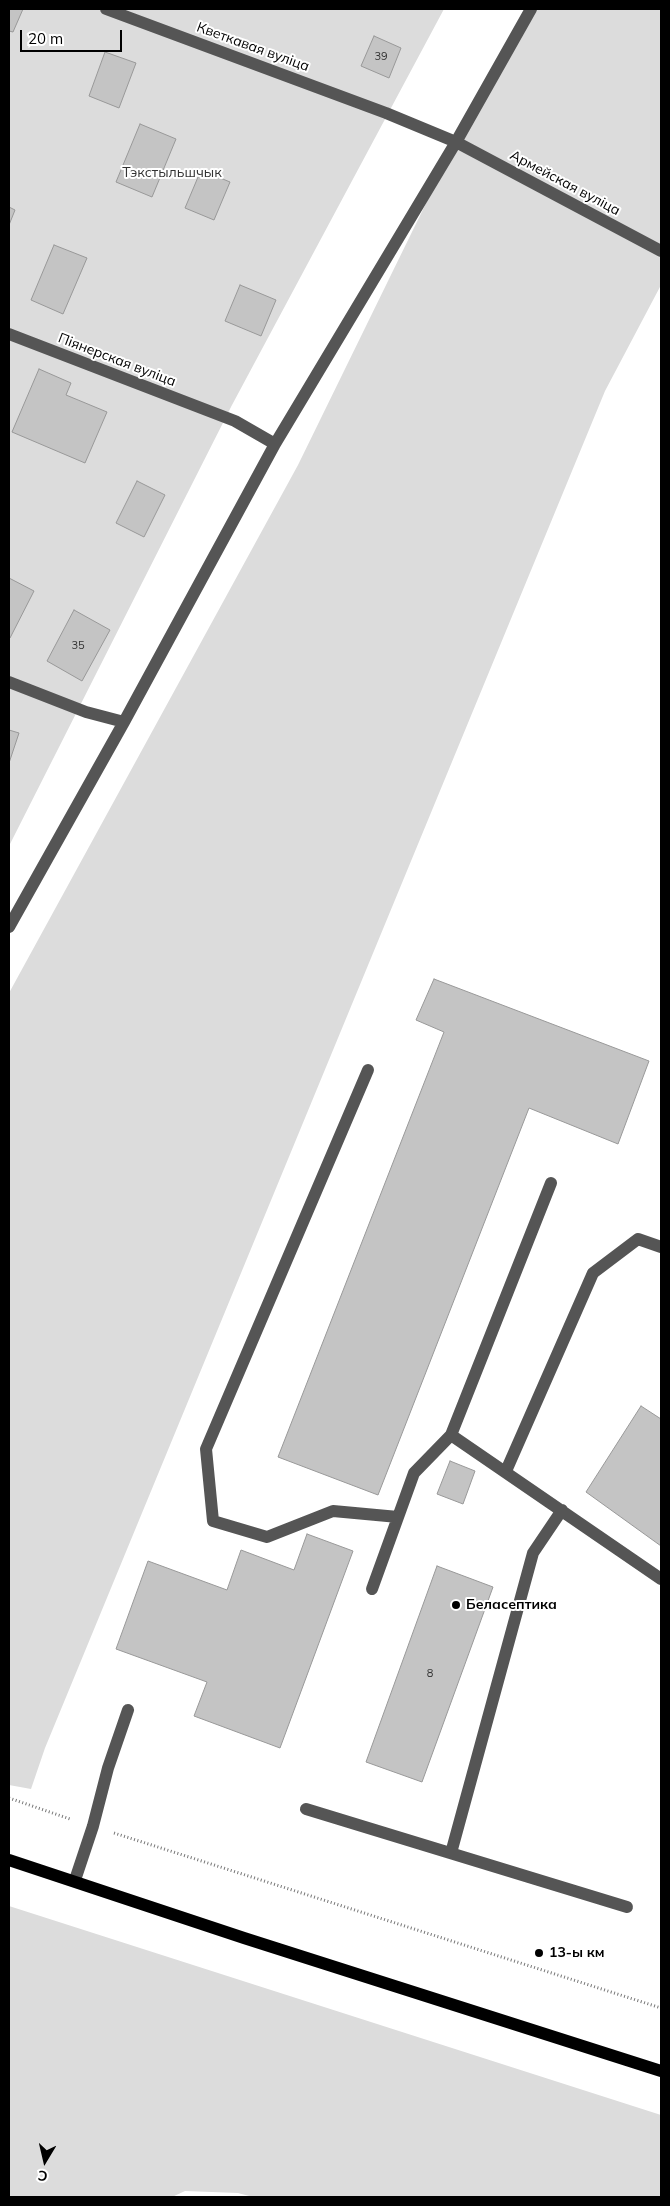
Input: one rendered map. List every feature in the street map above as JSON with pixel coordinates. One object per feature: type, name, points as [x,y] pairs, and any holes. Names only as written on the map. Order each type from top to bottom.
[{"type":"main road","points":[[9,1860],[75,1880],[254,1941],[661,2071]]},
{"type":"street","name":"Кветкавая вуліца","points":[[106,9],[361,104],[456,142]]},
{"type":"street","points":[[9,927],[124,722],[275,444],[456,142],[532,9]]},
{"type":"street","name":"Армейская вуліца","points":[[456,142],[661,251]]},
{"type":"street","name":"Піянерская вуліца","points":[[9,334],[235,421],[275,444]]},
{"type":"street","points":[[9,682],[86,712],[124,722]]},
{"type":"street","points":[[368,1070],[206,1449],[213,1521],[267,1537],[333,1511],[398,1517]]},
{"type":"street","points":[[372,1589],[414,1473],[452,1434],[551,1183]]},
{"type":"street","points":[[506,1472],[593,1273],[638,1239],[661,1247]]},
{"type":"street","points":[[452,1434],[661,1579]]},
{"type":"street","points":[[450,1853],[534,1553],[562,1510]]},
{"type":"street","points":[[75,1880],[93,1826],[108,1768],[128,1710]]},
{"type":"street","points":[[306,1809],[627,1907]]},
{"type":"path","points":[[9,1798],[661,2008]]},
{"type":"green space","name":"Тэкстыльшчык","points":[[9,9],[444,9],[232,405],[9,846]]},
{"type":"green space","points":[[531,9],[661,9],[661,285],[605,391],[45,1748],[31,1789],[9,1785],[9,993],[298,465],[456,142]]},
{"type":"green space","points":[[9,1906],[661,2115],[661,2197],[253,2197],[238,2193],[185,2191],[172,2197],[9,2197]]},
{"type":"building","points":[[9,9],[23,9],[13,32],[9,31]]},
{"type":"building","points":[[374,36],[401,48],[389,78],[361,66]]},
{"type":"building","points":[[105,52],[136,63],[119,108],[89,96]]},
{"type":"building","points":[[140,124],[176,139],[152,197],[116,182]]},
{"type":"building","points":[[201,170],[230,182],[214,220],[185,208]]},
{"type":"building","points":[[9,207],[15,210],[9,225]]},
{"type":"building","points":[[54,245],[87,258],[63,314],[31,300]]},
{"type":"building","points":[[240,285],[276,300],[261,336],[225,321]]},
{"type":"building","points":[[39,369],[71,383],[66,395],[107,412],[85,463],[12,432]]},
{"type":"building","points":[[137,481],[165,495],[144,537],[116,523]]},
{"type":"building","points":[[9,578],[34,591],[10,638],[9,637]]},
{"type":"building","points":[[74,610],[110,630],[82,681],[47,661]]},
{"type":"building","points":[[9,730],[19,733],[9,763]]},
{"type":"building","points":[[434,979],[649,1061],[618,1144],[529,1108],[378,1495],[278,1457],[444,1032],[416,1020]]},
{"type":"building","points":[[641,1406],[661,1419],[661,1546],[586,1492]]},
{"type":"building","points":[[450,1461],[475,1471],[463,1504],[437,1494]]},
{"type":"building","points":[[307,1534],[353,1551],[280,1748],[194,1716],[207,1682],[116,1649],[148,1561],[227,1590],[241,1550],[294,1570]]},
{"type":"building","points":[[437,1566],[493,1587],[422,1782],[366,1762]]},
{"type":"place","name":"Беласептика","points":[[456,1605]]},
{"type":"place","name":"13-ы км","points":[[539,1953]]}]
